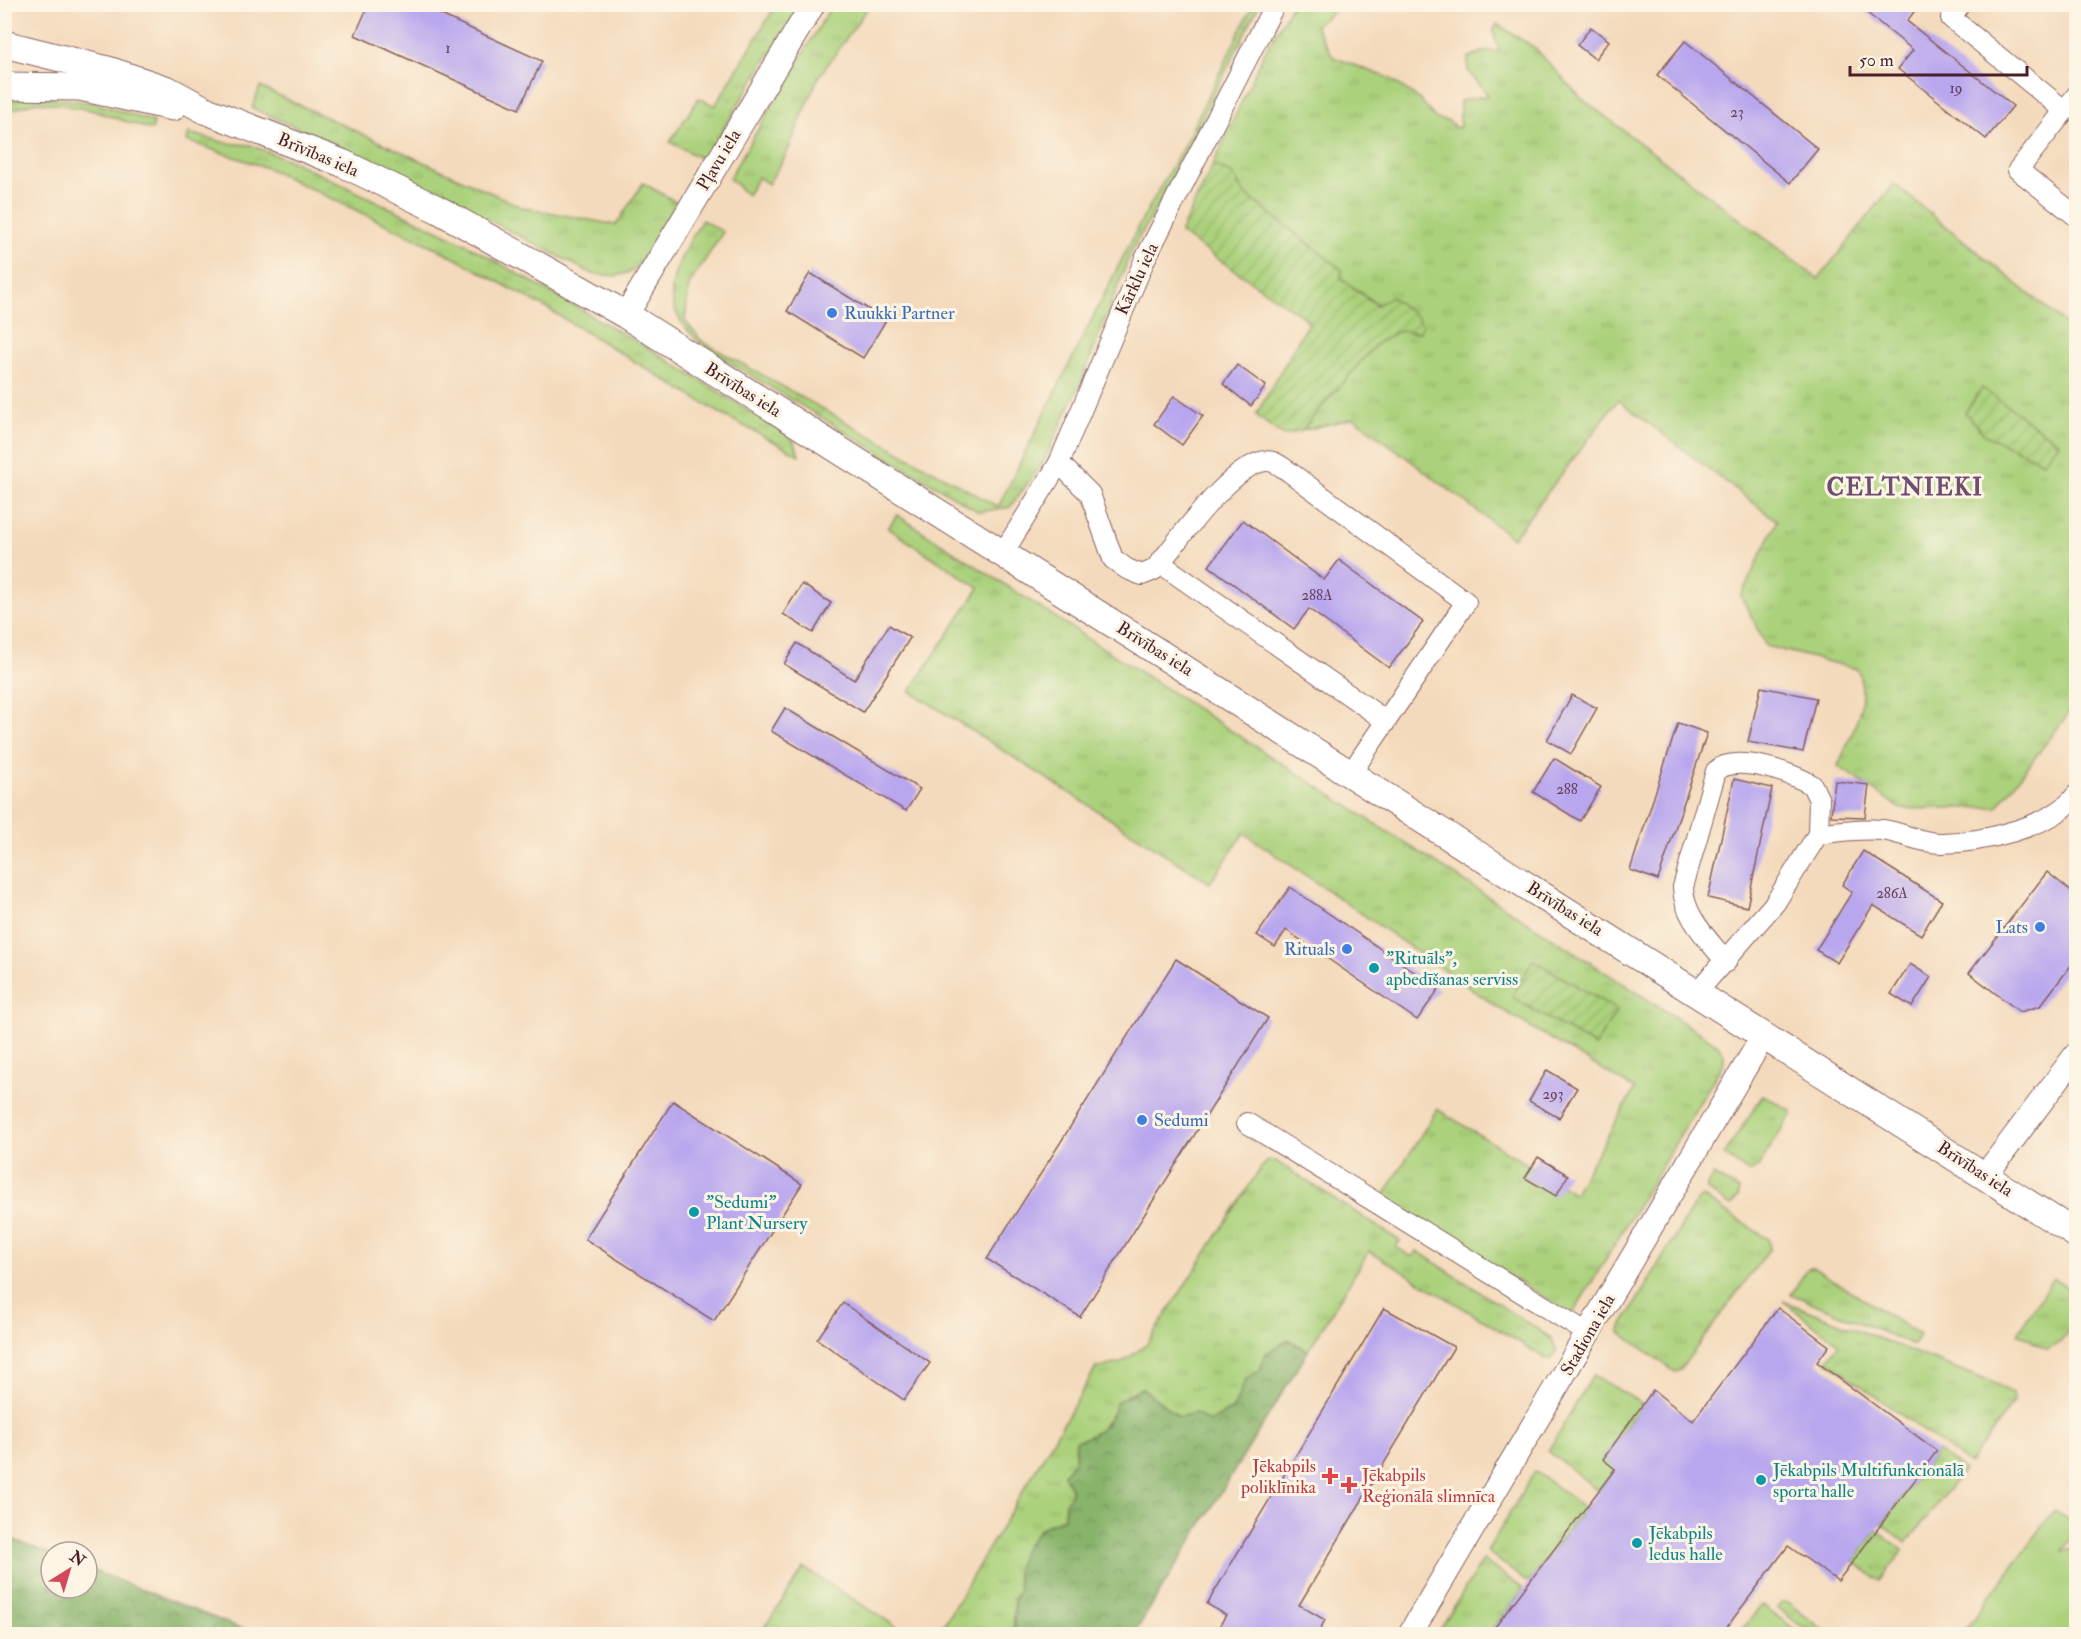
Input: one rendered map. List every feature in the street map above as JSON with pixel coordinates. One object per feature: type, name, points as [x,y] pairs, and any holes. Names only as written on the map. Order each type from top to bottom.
[{"type":"main road","name":"Brīvības iela","points":[[4,44],[108,70],[168,90],[207,111],[342,164],[439,210],[626,315],[2076,1234]]},
{"type":"main road","name":"Brīvības iela","points":[[4,86],[80,87],[175,108],[207,111]]},
{"type":"street","name":"Pļavu iela","points":[[626,315],[813,4]]},
{"type":"street","name":"Kārklu iela","points":[[1003,553],[1059,462],[1145,259],[1275,4]]},
{"type":"street","points":[[1960,4],[1951,18],[2071,103],[2018,170],[2076,216]]},
{"type":"street","points":[[1059,462],[1090,495],[1113,559],[1127,569],[1142,575],[1154,570],[1228,484],[1263,462],[1272,462],[1288,471],[1466,602],[1351,773]]},
{"type":"street","points":[[1160,563],[1386,721]]},
{"type":"street","points":[[1697,992],[1726,962],[1774,903],[1818,834],[1819,800],[1812,785],[1787,773],[1750,765],[1726,764],[1716,771],[1683,888],[1683,897],[1690,914],[1726,962]]},
{"type":"street","points":[[1818,834],[1883,830],[1929,842],[1979,839],[2045,821],[2064,809],[2076,795]]},
{"type":"street","name":"Stadiona iela","points":[[1410,1635],[1764,1035]]},
{"type":"street","points":[[1986,1176],[2076,1055]]},
{"type":"street","points":[[1247,1123],[1589,1334]]},
{"type":"green space","points":[[1336,4],[1335,10],[1315,26],[1333,57],[1391,79],[1421,101],[1436,119],[1449,121],[1456,128],[1460,127],[1460,101],[1488,95],[1468,71],[1468,58],[1482,52],[1499,51],[1493,31],[1497,24],[1535,48],[1581,98],[1818,279],[1894,184],[2076,332],[2076,704],[1997,807],[1901,809],[1838,766],[1861,706],[1861,681],[1857,669],[1766,646],[1741,596],[1777,521],[1618,400],[1513,538],[1354,418],[1301,431],[1377,343],[1398,331],[1419,332],[1341,279],[1342,270],[1245,194],[1232,174],[1213,165],[1263,55],[1292,5]]},
{"type":"green space","points":[[776,5],[800,5],[704,160],[670,142],[699,98],[715,106]]},
{"type":"green space","points":[[832,5],[870,5],[818,78],[786,155],[768,184],[758,177],[747,195],[729,178]]},
{"type":"green space","points":[[1253,5],[1259,5],[1163,196],[1131,252],[1083,377],[1043,463],[1010,507],[979,512],[710,351],[691,334],[679,319],[673,304],[672,289],[675,274],[681,257],[702,220],[723,232],[689,285],[685,321],[703,342],[998,507],[1138,227],[1184,145]]},
{"type":"green space","points":[[260,87],[522,207],[616,225],[643,183],[678,203],[635,270],[617,276],[593,274],[383,165],[252,108]]},
{"type":"green space","points":[[29,95],[94,103],[154,122],[152,130],[91,110],[57,104],[35,102],[5,112],[5,104]]},
{"type":"green space","points":[[189,133],[226,143],[250,145],[294,162],[464,243],[648,348],[787,434],[795,443],[799,455],[723,415],[543,306],[440,250],[267,168],[187,141]]},
{"type":"green space","points":[[1213,165],[1232,174],[1245,194],[1342,270],[1341,279],[1377,305],[1391,297],[1417,317],[1423,325],[1419,332],[1398,331],[1377,343],[1301,431],[1283,436],[1256,415],[1309,321],[1180,233]]},
{"type":"green space","points":[[1982,388],[2059,443],[2043,462],[1985,435],[1965,413]]},
{"type":"green space","points":[[897,515],[1718,1045],[1724,1054],[1724,1062],[1572,1315],[1383,1197],[1437,1109],[1574,1193],[1635,1089],[1499,1008],[1244,833],[1210,883],[910,691],[979,588],[888,528]]},
{"type":"green space","points":[[1533,960],[1617,1010],[1595,1046],[1512,997]]},
{"type":"green space","points":[[1763,1095],[1793,1112],[1758,1167],[1749,1172],[1724,1155]]},
{"type":"green space","points":[[1268,1161],[1276,1161],[1400,1241],[1396,1247],[1412,1257],[1417,1251],[1551,1338],[1557,1351],[1550,1361],[1369,1251],[1308,1351],[1289,1340],[1260,1370],[1246,1379],[1233,1409],[1209,1422],[1195,1413],[1180,1417],[1142,1388],[1128,1394],[1096,1435],[1076,1441],[1075,1460],[1064,1474],[1072,1491],[1065,1504],[1064,1518],[1040,1528],[1017,1571],[1019,1590],[1014,1600],[1014,1634],[938,1634],[1096,1368],[1121,1363],[1147,1344],[1260,1169]]},
{"type":"green space","points":[[1713,1175],[1739,1190],[1739,1195],[1731,1206],[1707,1190],[1707,1185]]},
{"type":"green space","points":[[1703,1197],[1768,1239],[1770,1248],[1680,1370],[1675,1372],[1620,1332],[1620,1329],[1697,1200]]},
{"type":"green space","points":[[1808,1268],[1814,1268],[1920,1335],[1914,1345],[1791,1294]]},
{"type":"green space","points":[[2053,1278],[2076,1293],[2076,1320],[2059,1343],[2047,1350],[2018,1333]]},
{"type":"green space","points":[[1783,1301],[1996,1384],[2012,1394],[2014,1401],[1969,1464],[1827,1361],[1839,1344]]},
{"type":"green space","points":[[1289,1340],[1308,1351],[1134,1634],[1014,1634],[1014,1600],[1019,1590],[1017,1571],[1021,1553],[1040,1528],[1064,1518],[1065,1504],[1072,1491],[1064,1474],[1075,1460],[1076,1441],[1102,1428],[1111,1417],[1116,1402],[1142,1388],[1179,1417],[1195,1413],[1209,1422],[1233,1409],[1246,1379],[1260,1370],[1266,1353]]},
{"type":"green space","points":[[1593,1375],[1643,1404],[1603,1458],[1615,1469],[1599,1491],[1548,1451]]},
{"type":"green space","points":[[1937,1451],[1964,1470],[1907,1543],[1882,1524]]},
{"type":"green space","points":[[1535,1471],[1585,1508],[1530,1581],[1525,1581],[1487,1551]]},
{"type":"green space","points":[[2055,1510],[2076,1526],[2076,1533],[2063,1551],[2076,1549],[2076,1634],[1962,1634]]},
{"type":"green space","points":[[1877,1530],[1903,1550],[1880,1581],[1853,1561]]},
{"type":"green space","points":[[4,1536],[39,1549],[39,1600],[99,1600],[99,1573],[255,1634],[5,1634]]},
{"type":"green space","points":[[1483,1560],[1522,1588],[1522,1591],[1489,1634],[1437,1634]]},
{"type":"green space","points":[[804,1568],[908,1634],[760,1634]]},
{"type":"green space","points":[[1781,1602],[1787,1602],[1829,1634],[1812,1634],[1778,1608]]},
{"type":"green space","points":[[1761,1605],[1802,1634],[1739,1634]]},
{"type":"building","points":[[369,4],[417,4],[542,61],[519,109],[355,35]]},
{"type":"building","points":[[1856,4],[1920,4],[1907,21],[2013,106],[1986,139],[1898,69],[1913,50]]},
{"type":"building","points":[[1591,27],[1609,41],[1595,59],[1577,45]]},
{"type":"building","points":[[1685,41],[1818,149],[1790,183],[1657,75]]},
{"type":"building","points":[[810,273],[886,320],[863,358],[787,311]]},
{"type":"building","points":[[1237,365],[1266,386],[1251,406],[1223,384]]},
{"type":"building","points":[[1174,396],[1203,416],[1182,445],[1154,424]]},
{"type":"building","points":[[1243,520],[1324,580],[1339,560],[1423,622],[1389,668],[1309,609],[1294,629],[1209,566]]},
{"type":"building","points":[[802,584],[831,603],[813,633],[783,614]]},
{"type":"building","points":[[889,625],[910,638],[863,712],[784,664],[797,643],[854,680]]},
{"type":"building","points":[[1761,687],[1816,698],[1803,752],[1748,742]]},
{"type":"building","points":[[1572,695],[1597,708],[1571,754],[1547,740]]},
{"type":"building","points":[[785,708],[920,789],[906,811],[771,731]]},
{"type":"building","points":[[1678,723],[1707,733],[1658,880],[1630,870]]},
{"type":"building","points":[[1554,758],[1601,787],[1580,821],[1533,792]]},
{"type":"building","points":[[1734,779],[1772,788],[1747,907],[1708,898]]},
{"type":"building","points":[[1835,781],[1869,785],[1865,817],[1831,816]]},
{"type":"building","points":[[1863,851],[1942,901],[1921,935],[1873,905],[1837,963],[1816,950],[1852,892],[1842,885]]},
{"type":"building","name":"Lats","points":[[2047,872],[2076,895],[2076,959],[2040,1006],[2020,1012],[1969,973]]},
{"type":"building","name":"\"Rituāls\", apbedīšanas serviss","points":[[1290,887],[1439,989],[1417,1020],[1286,930],[1275,947],[1257,935]]},
{"type":"building","points":[[1176,959],[1268,1018],[1080,1317],[987,1259]]},
{"type":"building","points":[[1910,964],[1931,977],[1912,1007],[1891,994]]},
{"type":"building","points":[[1547,1070],[1577,1088],[1559,1118],[1529,1101]]},
{"type":"building","name":"\"Sedumi\" Plant Nursery","points":[[673,1101],[802,1184],[714,1321],[585,1239]]},
{"type":"building","points":[[1538,1157],[1568,1175],[1556,1196],[1525,1178]]},
{"type":"building","points":[[843,1303],[930,1363],[904,1400],[817,1339]]},
{"type":"building","name":"Jēkabpils poliklīnika","points":[[1384,1308],[1454,1347],[1299,1605],[1325,1620],[1317,1635],[1214,1635],[1226,1615],[1207,1604]]},
{"type":"building","name":"Jēkabpils Multifunkcionālā sporta halle","points":[[1778,1308],[1829,1346],[1817,1362],[1937,1451],[1838,1581],[1788,1546],[1721,1635],[1489,1635],[1615,1469],[1603,1459],[1653,1390],[1693,1421]]},
{"type":"place","name":"Ruukki Partner","points":[[832,313]]},
{"type":"place","name":"Lats","points":[[2040,927]]},
{"type":"place","name":"Rituals","points":[[1347,949]]},
{"type":"place","name":"\"Rituāls\", apbedīšanas serviss","points":[[1374,968]]},
{"type":"place","name":"Sedumi","points":[[1142,1120]]},
{"type":"place","name":"\"Sedumi\" Plant Nursery","points":[[694,1212]]},
{"type":"place","name":"Jēkabpils poliklīnika","points":[[1330,1476]]},
{"type":"place","name":"Jēkabpils Multifunkcionālā sporta halle","points":[[1761,1480]]},
{"type":"place","name":"Jēkabpils Reģionālā slimnīca","points":[[1349,1485]]},
{"type":"place","name":"Jēkabpils ledus halle","points":[[1637,1543]]},
{"type":"district","name":"CELTNIEKI","points":[[1905,487]]}]
